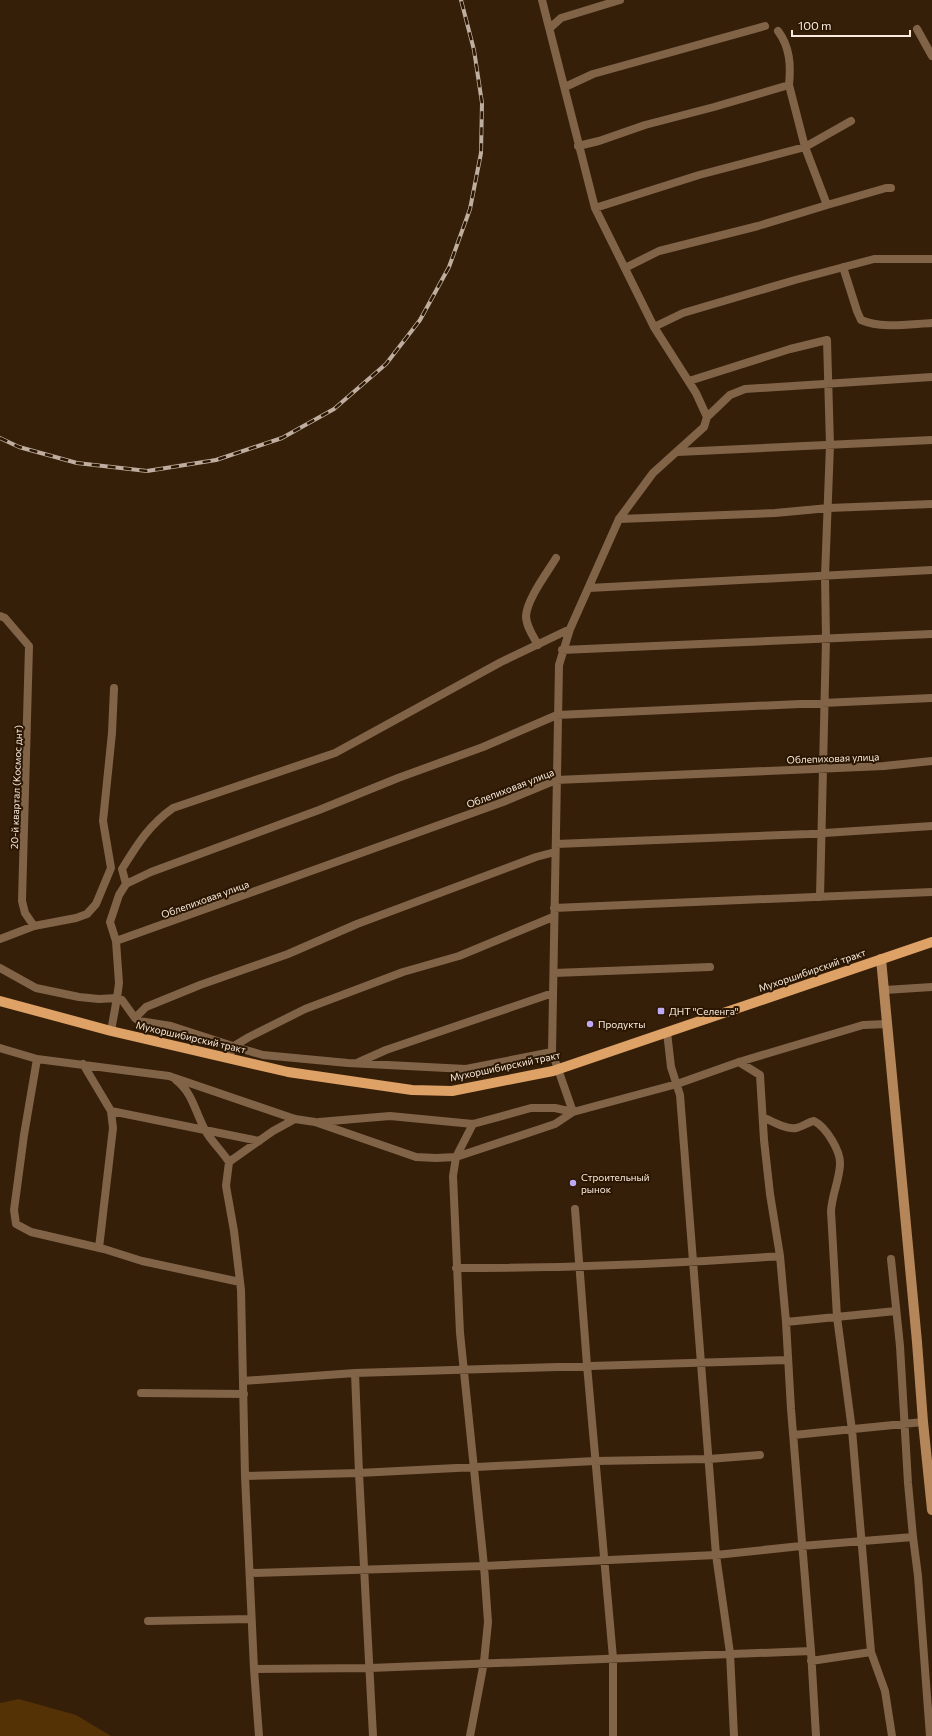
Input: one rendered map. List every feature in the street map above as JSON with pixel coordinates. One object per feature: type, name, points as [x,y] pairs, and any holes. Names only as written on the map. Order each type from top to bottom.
[{"type":"main road","name":"Мухоршибирский тракт","points":[[0,1001],[111,1031],[288,1072],[412,1090],[452,1091],[558,1069],[932,942]]},
{"type":"street","points":[[542,0],[595,208],[654,327],[689,381],[707,417]]},
{"type":"street","points":[[550,28],[561,18],[620,0]]},
{"type":"street","points":[[565,87],[593,74],[765,26]]},
{"type":"street","points":[[917,30],[932,56]]},
{"type":"street","points":[[778,31],[785,40],[791,66],[789,84],[805,147],[827,205]]},
{"type":"street","points":[[578,146],[645,125],[714,107],[789,84]]},
{"type":"street","points":[[595,208],[699,176],[805,147],[851,121]]},
{"type":"street","points":[[625,268],[659,251],[758,226],[886,188],[891,188]]},
{"type":"street","points":[[654,327],[684,313],[874,259],[932,259]]},
{"type":"street","points":[[843,267],[861,320],[870,324],[896,325],[932,323]]},
{"type":"street","points":[[689,381],[822,340],[827,340],[830,445],[829,508],[825,576],[826,639],[820,833],[820,897]]},
{"type":"street","points":[[573,1112],[552,1052],[556,844],[556,715],[558,665],[570,629],[619,520],[653,474],[704,427],[707,417],[730,395],[745,389],[932,377]]},
{"type":"street","points":[[677,452],[932,440]]},
{"type":"street","points":[[619,520],[775,513],[829,508],[932,504]]},
{"type":"street","points":[[538,645],[526,617],[528,606],[556,558]]},
{"type":"street","points":[[589,588],[932,570]]},
{"type":"street","name":"20-й квартал (Космос днт)","points":[[0,616],[5,618],[29,646],[22,901],[25,913],[34,926]]},
{"type":"street","points":[[126,884],[122,869],[158,819],[173,808],[335,753],[501,662],[570,629]]},
{"type":"street","points":[[562,650],[932,634]]},
{"type":"street","points":[[0,940],[34,926],[76,918],[86,914],[96,904],[111,868],[103,821],[112,733],[114,688]]},
{"type":"street","points":[[111,1031],[118,998],[119,983],[116,942],[110,922],[119,896],[126,884],[151,872],[483,747],[556,715],[932,698]]},
{"type":"street","name":"Облепиховая улица","points":[[116,942],[503,802],[556,780],[884,766],[932,761]]},
{"type":"street","points":[[556,844],[820,833],[932,826]]},
{"type":"street","points":[[135,1018],[146,1007],[200,985],[288,954],[357,924],[536,857],[555,852]]},
{"type":"street","points":[[111,868],[122,869]]},
{"type":"street","points":[[228,1058],[234,1046],[305,1009],[403,972],[459,956],[554,913],[820,897],[932,892]]},
{"type":"street","points":[[881,959],[886,1024],[897,1115],[923,1422],[929,1445],[932,1510]]},
{"type":"street","points":[[554,973],[710,967]]},
{"type":"street","points":[[0,968],[36,988],[79,997],[99,999],[118,998],[122,1000],[135,1018],[145,1023],[171,1026],[263,1055],[323,1061],[466,1069],[552,1052]]},
{"type":"street","points":[[884,990],[932,987]]},
{"type":"street","points":[[358,1062],[386,1050],[554,993]]},
{"type":"street","points":[[0,1048],[37,1059],[169,1076],[296,1119],[315,1122],[416,1157],[436,1158],[456,1157],[554,1124],[573,1112],[676,1084],[739,1062],[862,1025],[886,1024]]},
{"type":"street","points":[[667,1032],[671,1067],[680,1095],[716,1556],[730,1653],[734,1736]]},
{"type":"street","points":[[37,1059],[24,1135],[14,1210],[16,1224],[31,1232],[99,1248],[142,1261],[240,1282]]},
{"type":"street","points":[[739,1062],[760,1075],[762,1117],[770,1194],[780,1256],[786,1322],[801,1546],[811,1651],[816,1736]]},
{"type":"street","points":[[83,1064],[111,1111],[113,1128],[99,1248]]},
{"type":"street","points":[[169,1076],[183,1086],[191,1096],[205,1131],[229,1162],[226,1186],[234,1231],[240,1282],[244,1381],[245,1476],[251,1618],[259,1736]]},
{"type":"street","points":[[315,1122],[390,1116],[473,1124],[531,1108],[555,1108],[573,1112]]},
{"type":"street","points":[[111,1111],[259,1141]]},
{"type":"street","points":[[762,1117],[788,1127],[796,1128],[807,1122],[814,1121],[821,1124],[826,1130],[834,1146],[840,1163],[832,1198],[831,1211],[837,1317],[852,1430],[871,1652],[885,1692],[892,1736]]},
{"type":"street","points":[[229,1162],[273,1131],[296,1119]]},
{"type":"street","points":[[470,1736],[484,1662],[488,1622],[484,1566],[463,1369],[456,1268],[453,1176],[456,1157],[473,1124]]},
{"type":"street","points":[[575,1209],[595,1461],[613,1658],[613,1736]]},
{"type":"street","points":[[456,1268],[517,1268],[693,1262],[780,1256]]},
{"type":"street","points":[[891,1258],[906,1424],[913,1537],[918,1576],[930,1736]]},
{"type":"street","points":[[786,1322],[896,1311]]},
{"type":"street","points":[[244,1381],[355,1373],[788,1360]]},
{"type":"street","points":[[355,1373],[358,1473],[373,1736]]},
{"type":"street","points":[[141,1393],[244,1394]]},
{"type":"street","points":[[794,1435],[923,1422]]},
{"type":"street","points":[[245,1476],[358,1473],[595,1461],[709,1459],[760,1455]]},
{"type":"street","points":[[250,1573],[484,1566],[716,1556],[801,1546],[913,1537]]},
{"type":"street","points":[[148,1621],[251,1618]]},
{"type":"street","points":[[254,1669],[370,1668],[484,1662],[811,1651]]},
{"type":"street","points":[[811,1661],[871,1652]]},
{"type":"shaded area","points":[[19,1699],[76,1715],[111,1736],[0,1736],[0,1703]]},
{"type":"railway","points":[[0,438],[19,447],[77,463],[147,471],[216,460],[282,438],[334,409],[386,364],[420,320],[449,267],[470,209],[481,153],[482,103],[474,50],[461,0]]},
{"type":"place","name":"ДНТ \"Селенга\"","points":[[661,1011]]},
{"type":"place","name":"Продукты","points":[[590,1024]]},
{"type":"place","name":"Строительный рынок","points":[[573,1183]]}]
